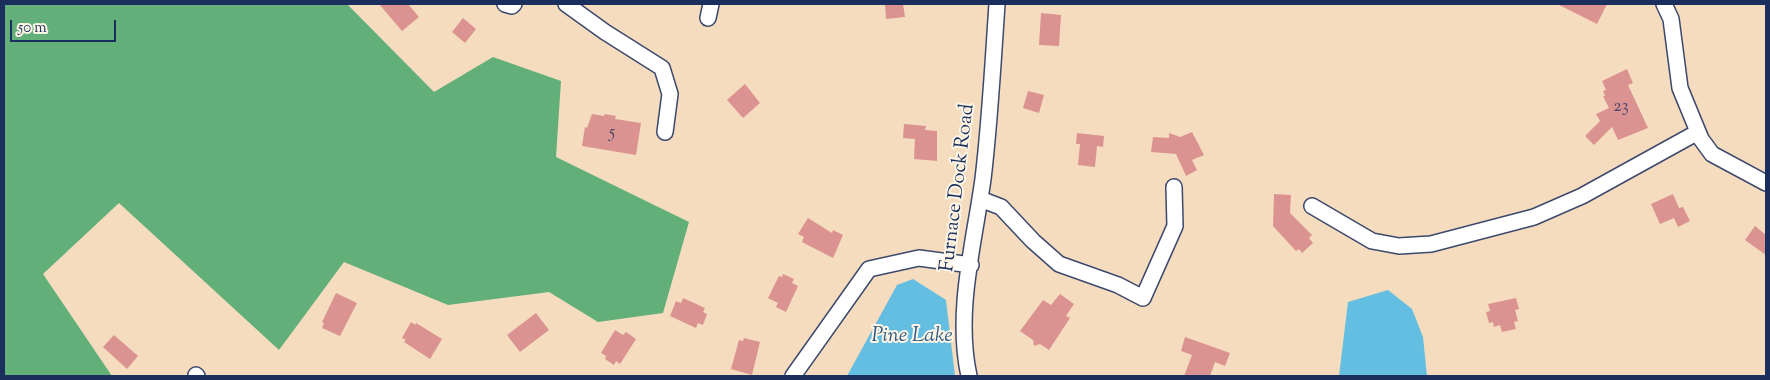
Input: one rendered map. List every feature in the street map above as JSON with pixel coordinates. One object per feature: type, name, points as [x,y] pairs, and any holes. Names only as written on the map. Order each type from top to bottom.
[{"type":"street","points":[[505,4],[512,6],[514,4]]},
{"type":"street","points":[[566,4],[605,32],[662,68],[670,94],[665,132]]},
{"type":"street","name":"Furnace Dock Road","points":[[969,376],[963,324],[990,111],[997,4]]},
{"type":"street","points":[[1664,4],[1671,19],[1680,88],[1698,132],[1712,154],[1766,182]]},
{"type":"street","points":[[1312,206],[1372,241],[1399,246],[1431,244],[1534,217],[1582,196],[1698,132]]},
{"type":"street","points":[[980,199],[1001,207],[1033,241],[1059,264],[1118,285],[1143,298],[1175,226],[1174,188]]},
{"type":"street","points":[[794,376],[869,269],[919,258],[971,266]]},
{"type":"green space","points":[[4,4],[347,4],[434,92],[493,57],[561,81],[556,157],[689,222],[663,313],[598,322],[549,292],[448,305],[344,262],[279,350],[119,203],[43,274],[112,376],[4,376]]},
{"type":"water","name":"Pine Lake","points":[[913,279],[946,300],[955,376],[847,376],[897,285]]},
{"type":"water","points":[[1388,290],[1412,309],[1423,337],[1427,376],[1339,376],[1348,302]]},
{"type":"building","points":[[379,4],[408,4],[419,17],[402,31]]},
{"type":"building","points":[[885,4],[903,4],[905,17],[886,19]]},
{"type":"building","points":[[1557,4],[1607,4],[1597,24]]},
{"type":"building","points":[[1041,13],[1061,15],[1059,46],[1039,45]]},
{"type":"building","points":[[463,18],[476,29],[465,43],[452,32]]},
{"type":"building","points":[[1627,69],[1633,83],[1628,85],[1648,128],[1618,140],[1612,127],[1594,145],[1585,136],[1600,121],[1596,114],[1609,108],[1603,96],[1605,96],[1603,91],[1606,90],[1602,81]]},
{"type":"building","points":[[745,84],[760,103],[743,118],[727,100]]},
{"type":"building","points":[[1028,91],[1044,95],[1039,113],[1023,108]]},
{"type":"building","points":[[592,114],[616,116],[615,119],[641,123],[636,155],[582,146],[585,127],[587,128]]},
{"type":"building","points":[[904,124],[926,126],[925,130],[937,131],[937,161],[914,159],[915,139],[903,138]]},
{"type":"building","points":[[1192,132],[1204,155],[1192,160],[1197,170],[1186,176],[1176,154],[1151,152],[1153,137],[1169,138],[1169,133],[1180,137]]},
{"type":"building","points":[[1077,133],[1104,136],[1103,147],[1097,146],[1095,167],[1078,165],[1080,144],[1076,144]]},
{"type":"building","points":[[1274,194],[1291,195],[1290,213],[1312,235],[1309,238],[1313,243],[1302,253],[1299,249],[1296,251],[1273,226]]},
{"type":"building","points":[[1673,194],[1679,208],[1683,207],[1690,221],[1678,227],[1674,218],[1660,224],[1651,204]]},
{"type":"building","points":[[808,218],[832,233],[833,230],[843,235],[833,258],[802,242],[804,237],[798,234]]},
{"type":"building","points":[[1755,226],[1766,235],[1766,255],[1745,240]]},
{"type":"building","points":[[783,274],[794,279],[792,283],[798,286],[786,312],[776,307],[778,303],[768,298],[779,276],[782,277]]},
{"type":"building","points":[[336,293],[357,303],[340,336],[322,328],[324,323],[322,322]]},
{"type":"building","points":[[1060,294],[1074,304],[1066,316],[1070,318],[1049,350],[1040,344],[1034,346],[1033,340],[1020,331],[1043,300],[1051,305]]},
{"type":"building","points":[[683,298],[705,308],[703,312],[707,314],[703,325],[698,323],[696,328],[670,316],[676,301],[681,303]]},
{"type":"building","points":[[1516,298],[1519,309],[1515,310],[1518,321],[1514,322],[1516,329],[1502,332],[1500,325],[1494,327],[1493,322],[1489,323],[1486,312],[1490,311],[1488,304]]},
{"type":"building","points":[[536,313],[549,330],[520,352],[507,335]]},
{"type":"building","points":[[411,322],[415,325],[416,323],[442,339],[430,359],[404,342],[406,340],[402,338]]},
{"type":"building","points":[[615,330],[623,335],[626,332],[636,339],[620,364],[616,361],[614,365],[605,359],[606,356],[601,353]]},
{"type":"building","points":[[114,335],[138,356],[127,369],[103,347]]},
{"type":"building","points":[[1185,337],[1230,353],[1225,366],[1215,362],[1210,376],[1184,376],[1192,355],[1181,351]]},
{"type":"building","points":[[744,338],[760,342],[752,375],[731,369],[739,340],[743,341]]}]
